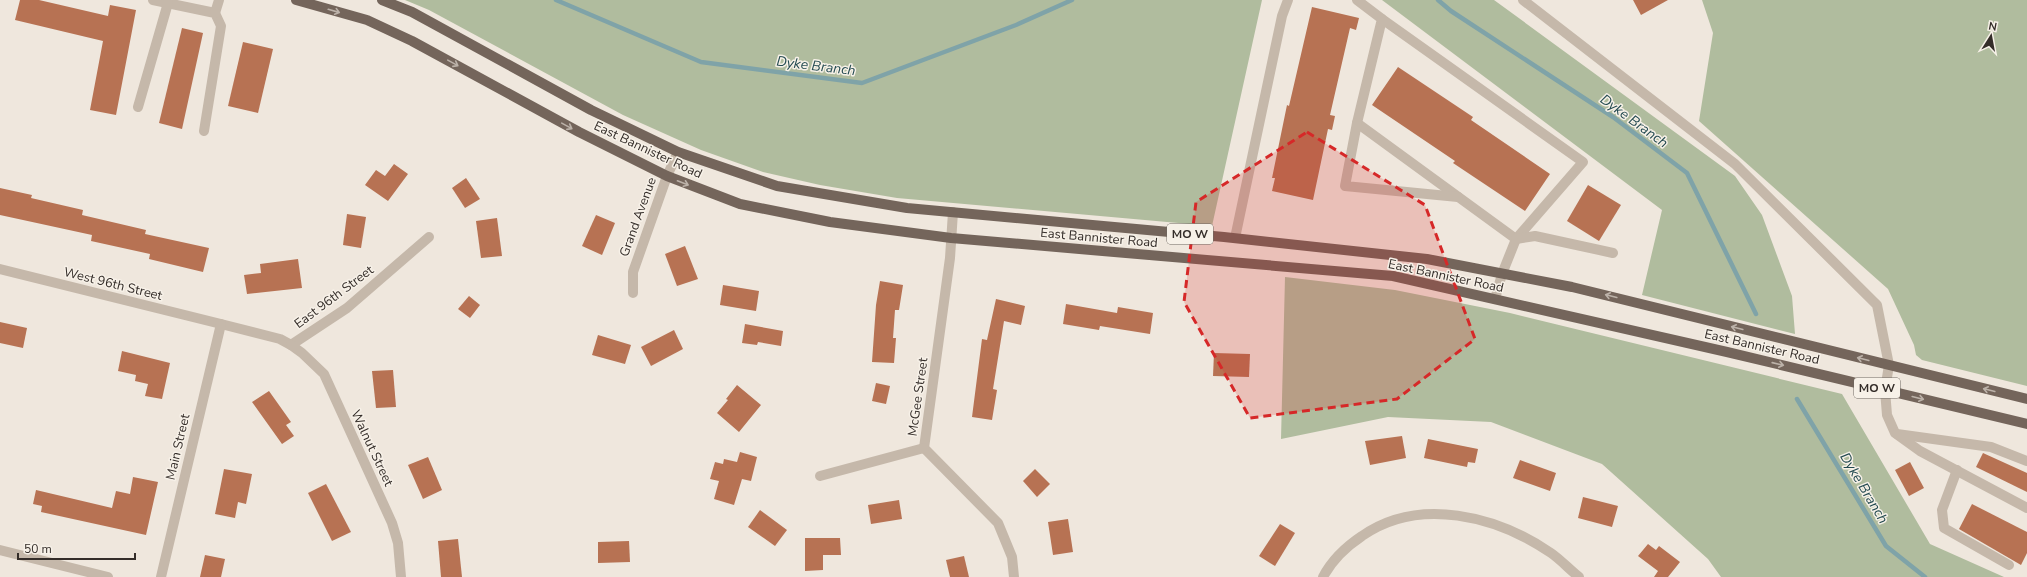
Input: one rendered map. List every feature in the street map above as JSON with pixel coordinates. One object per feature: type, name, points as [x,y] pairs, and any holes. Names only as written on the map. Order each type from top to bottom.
[{"type":"main road","name":"East Bannister Road","points":[[296,0],[367,20],[412,41],[579,132],[667,176],[740,204],[830,222],[951,238],[1393,276],[2027,424]]},
{"type":"main road","name":"East Bannister Road","points":[[382,0],[412,12],[591,110],[678,152],[777,186],[907,208],[1234,238],[1427,259],[1572,287],[2027,399]]},
{"type":"street","points":[[153,0],[215,13]]},
{"type":"street","points":[[204,131],[221,26],[215,13],[219,0]]},
{"type":"street","points":[[1234,238],[1282,16],[1288,0]]},
{"type":"street","points":[[1357,0],[1583,162],[1516,239],[1502,274],[1495,299]]},
{"type":"street","points":[[1523,0],[1735,164],[1878,305],[1889,365],[1885,390],[1887,415],[1895,433],[1920,451],[2027,508]]},
{"type":"street","points":[[138,107],[168,3]]},
{"type":"street","points":[[1382,19],[1356,122],[1345,186],[1458,196]]},
{"type":"street","points":[[1356,122],[1516,239],[1535,236],[1613,253]]},
{"type":"street","name":"Grand Avenue","points":[[633,293],[633,272],[667,176],[678,152]]},
{"type":"street","name":"McGee Street","points":[[953,212],[924,448],[998,523],[1012,557],[1014,577]]},
{"type":"street","name":"East 96th Street","points":[[221,324],[280,339],[291,345],[346,308],[429,237]]},
{"type":"street","name":"West 96th Street","points":[[0,269],[221,324]]},
{"type":"street","name":"Main Street","points":[[162,577],[221,324]]},
{"type":"street","name":"Walnut Street","points":[[291,345],[302,353],[324,374],[392,523],[398,542],[401,577]]},
{"type":"street","points":[[1895,433],[1991,447],[2027,461]]},
{"type":"street","points":[[820,476],[924,448]]},
{"type":"street","points":[[1957,470],[1942,510],[1944,528],[2009,565]]},
{"type":"street","points":[[1323,577],[1348,546],[1371,530],[1396,519],[1423,513],[1451,514],[1477,520],[1518,535],[1551,553],[1579,577]]},
{"type":"street","points":[[0,550],[108,577]]},
{"type":"highlighted area","points":[[1307,132],[1425,205],[1475,339],[1397,399],[1250,418],[1184,302],[1196,202]]},
{"type":"green space","points":[[405,0],[1262,0],[1212,226],[897,198],[820,185],[763,172],[701,150],[623,115],[429,10]]},
{"type":"green space","points":[[1382,0],[1494,0],[1735,176],[1762,215],[1792,296],[1795,334],[1642,295],[1662,210]]},
{"type":"green space","points":[[1702,0],[2027,0],[2027,386],[1922,360],[1916,355],[1914,345],[1888,289],[1699,121],[1713,33]]},
{"type":"green space","points":[[1285,277],[1395,290],[1510,313],[1842,394],[1930,544],[2004,577],[1721,577],[1708,559],[1602,464],[1491,422],[1388,417],[1281,439]]},
{"type":"building","points":[[20,0],[39,0],[108,16],[110,5],[136,10],[116,115],[90,110],[103,41],[15,20]]},
{"type":"building","points":[[1633,0],[1668,0],[1641,15]]},
{"type":"building","points":[[1312,7],[1359,18],[1356,30],[1350,28],[1330,115],[1335,116],[1332,130],[1328,129],[1313,200],[1272,191],[1275,178],[1272,178],[1287,105],[1289,106]]},
{"type":"building","points":[[182,28],[203,33],[182,129],[159,123]]},
{"type":"building","points":[[243,42],[273,49],[258,113],[228,106]]},
{"type":"building","points":[[1398,67],[1473,117],[1471,120],[1550,174],[1525,211],[1453,163],[1455,161],[1372,105]]},
{"type":"building","points":[[394,164],[408,174],[388,201],[365,185],[376,170],[385,176]]},
{"type":"building","points":[[466,178],[480,199],[465,208],[452,188]]},
{"type":"building","points":[[1588,185],[1621,205],[1599,241],[1567,221]]},
{"type":"building","points":[[0,188],[32,195],[31,198],[83,210],[82,215],[146,230],[145,234],[209,248],[203,272],[149,259],[150,254],[91,241],[92,235],[0,215]]},
{"type":"building","points":[[347,214],[366,217],[361,248],[343,245]]},
{"type":"building","points":[[596,215],[615,223],[602,255],[582,246]]},
{"type":"building","points":[[497,218],[502,256],[481,258],[476,221]]},
{"type":"building","points":[[685,246],[698,279],[677,286],[665,254]]},
{"type":"building","points":[[298,259],[302,288],[247,294],[244,275],[261,273],[260,264]]},
{"type":"building","points":[[880,281],[903,285],[899,310],[895,310],[893,338],[896,338],[894,363],[872,362],[876,305]]},
{"type":"building","points":[[723,285],[759,291],[756,311],[720,305]]},
{"type":"building","points":[[469,296],[480,305],[470,318],[458,309]]},
{"type":"building","points":[[996,299],[1025,306],[1021,325],[1004,321],[993,389],[997,390],[992,420],[972,417],[982,339],[987,340]]},
{"type":"building","points":[[1066,304],[1117,313],[1118,307],[1153,313],[1150,334],[1100,326],[1099,330],[1063,324]]},
{"type":"building","points":[[0,322],[27,328],[23,348],[0,343]]},
{"type":"building","points":[[745,324],[783,331],[781,346],[758,342],[757,345],[742,343]]},
{"type":"building","points":[[674,330],[683,349],[651,366],[641,347]]},
{"type":"building","points":[[598,335],[631,345],[625,364],[592,355]]},
{"type":"building","points":[[122,351],[170,363],[162,399],[145,396],[148,384],[135,381],[136,375],[118,371]]},
{"type":"building","points":[[1214,353],[1250,354],[1249,377],[1213,376]]},
{"type":"building","points":[[393,370],[396,407],[376,408],[372,371]]},
{"type":"building","points":[[876,383],[890,386],[886,404],[872,401]]},
{"type":"building","points":[[737,385],[761,405],[739,432],[717,413],[728,400],[726,399]]},
{"type":"building","points":[[269,391],[291,422],[286,425],[294,436],[282,444],[252,402]]},
{"type":"building","points":[[1402,436],[1406,458],[1370,465],[1365,441]]},
{"type":"building","points":[[1428,439],[1478,449],[1475,463],[1468,462],[1467,467],[1424,458]]},
{"type":"building","points":[[740,452],[757,457],[751,481],[742,479],[734,505],[714,499],[719,481],[710,479],[715,462],[723,464],[724,459],[737,462]]},
{"type":"building","points":[[1983,453],[2027,473],[2027,492],[1976,467]]},
{"type":"building","points":[[428,457],[442,490],[423,499],[408,465]]},
{"type":"building","points":[[1520,460],[1556,473],[1550,491],[1513,478]]},
{"type":"building","points":[[1910,462],[1924,488],[1909,496],[1895,470]]},
{"type":"building","points":[[224,469],[252,474],[246,504],[238,502],[235,518],[215,514]]},
{"type":"building","points":[[1035,469],[1050,484],[1037,497],[1023,481]]},
{"type":"building","points":[[133,477],[158,482],[146,535],[41,512],[42,506],[33,504],[36,490],[112,508],[116,491],[130,494]]},
{"type":"building","points":[[326,484],[351,532],[332,541],[308,493]]},
{"type":"building","points":[[1583,497],[1618,506],[1612,527],[1578,518]]},
{"type":"building","points":[[899,500],[902,519],[871,524],[868,505]]},
{"type":"building","points":[[1972,504],[2027,532],[2027,553],[2021,565],[1959,529]]},
{"type":"building","points":[[760,510],[787,530],[775,546],[748,527]]},
{"type":"building","points":[[1068,519],[1073,552],[1053,555],[1048,522]]},
{"type":"building","points":[[1280,524],[1295,533],[1275,566],[1259,556]]},
{"type":"building","points":[[805,538],[840,538],[841,555],[823,555],[823,570],[805,571]]},
{"type":"building","points":[[458,539],[462,577],[441,577],[438,541]]},
{"type":"building","points":[[629,541],[630,562],[598,563],[598,542]]},
{"type":"building","points":[[1648,544],[1656,550],[1659,546],[1680,562],[1668,577],[1654,577],[1658,571],[1638,556]]},
{"type":"building","points":[[205,555],[225,559],[221,577],[200,577]]},
{"type":"building","points":[[964,556],[969,577],[950,577],[946,560]]},
{"type":"waterway","name":"Dyke Branch","points":[[556,0],[701,62],[862,83],[1016,25],[1072,0]]},
{"type":"waterway","name":"Dyke Branch","points":[[1438,0],[1451,11],[1613,117],[1687,173],[1756,314]]},
{"type":"waterway","name":"Dyke Branch","points":[[1797,399],[1886,546],[1925,577]]}]
